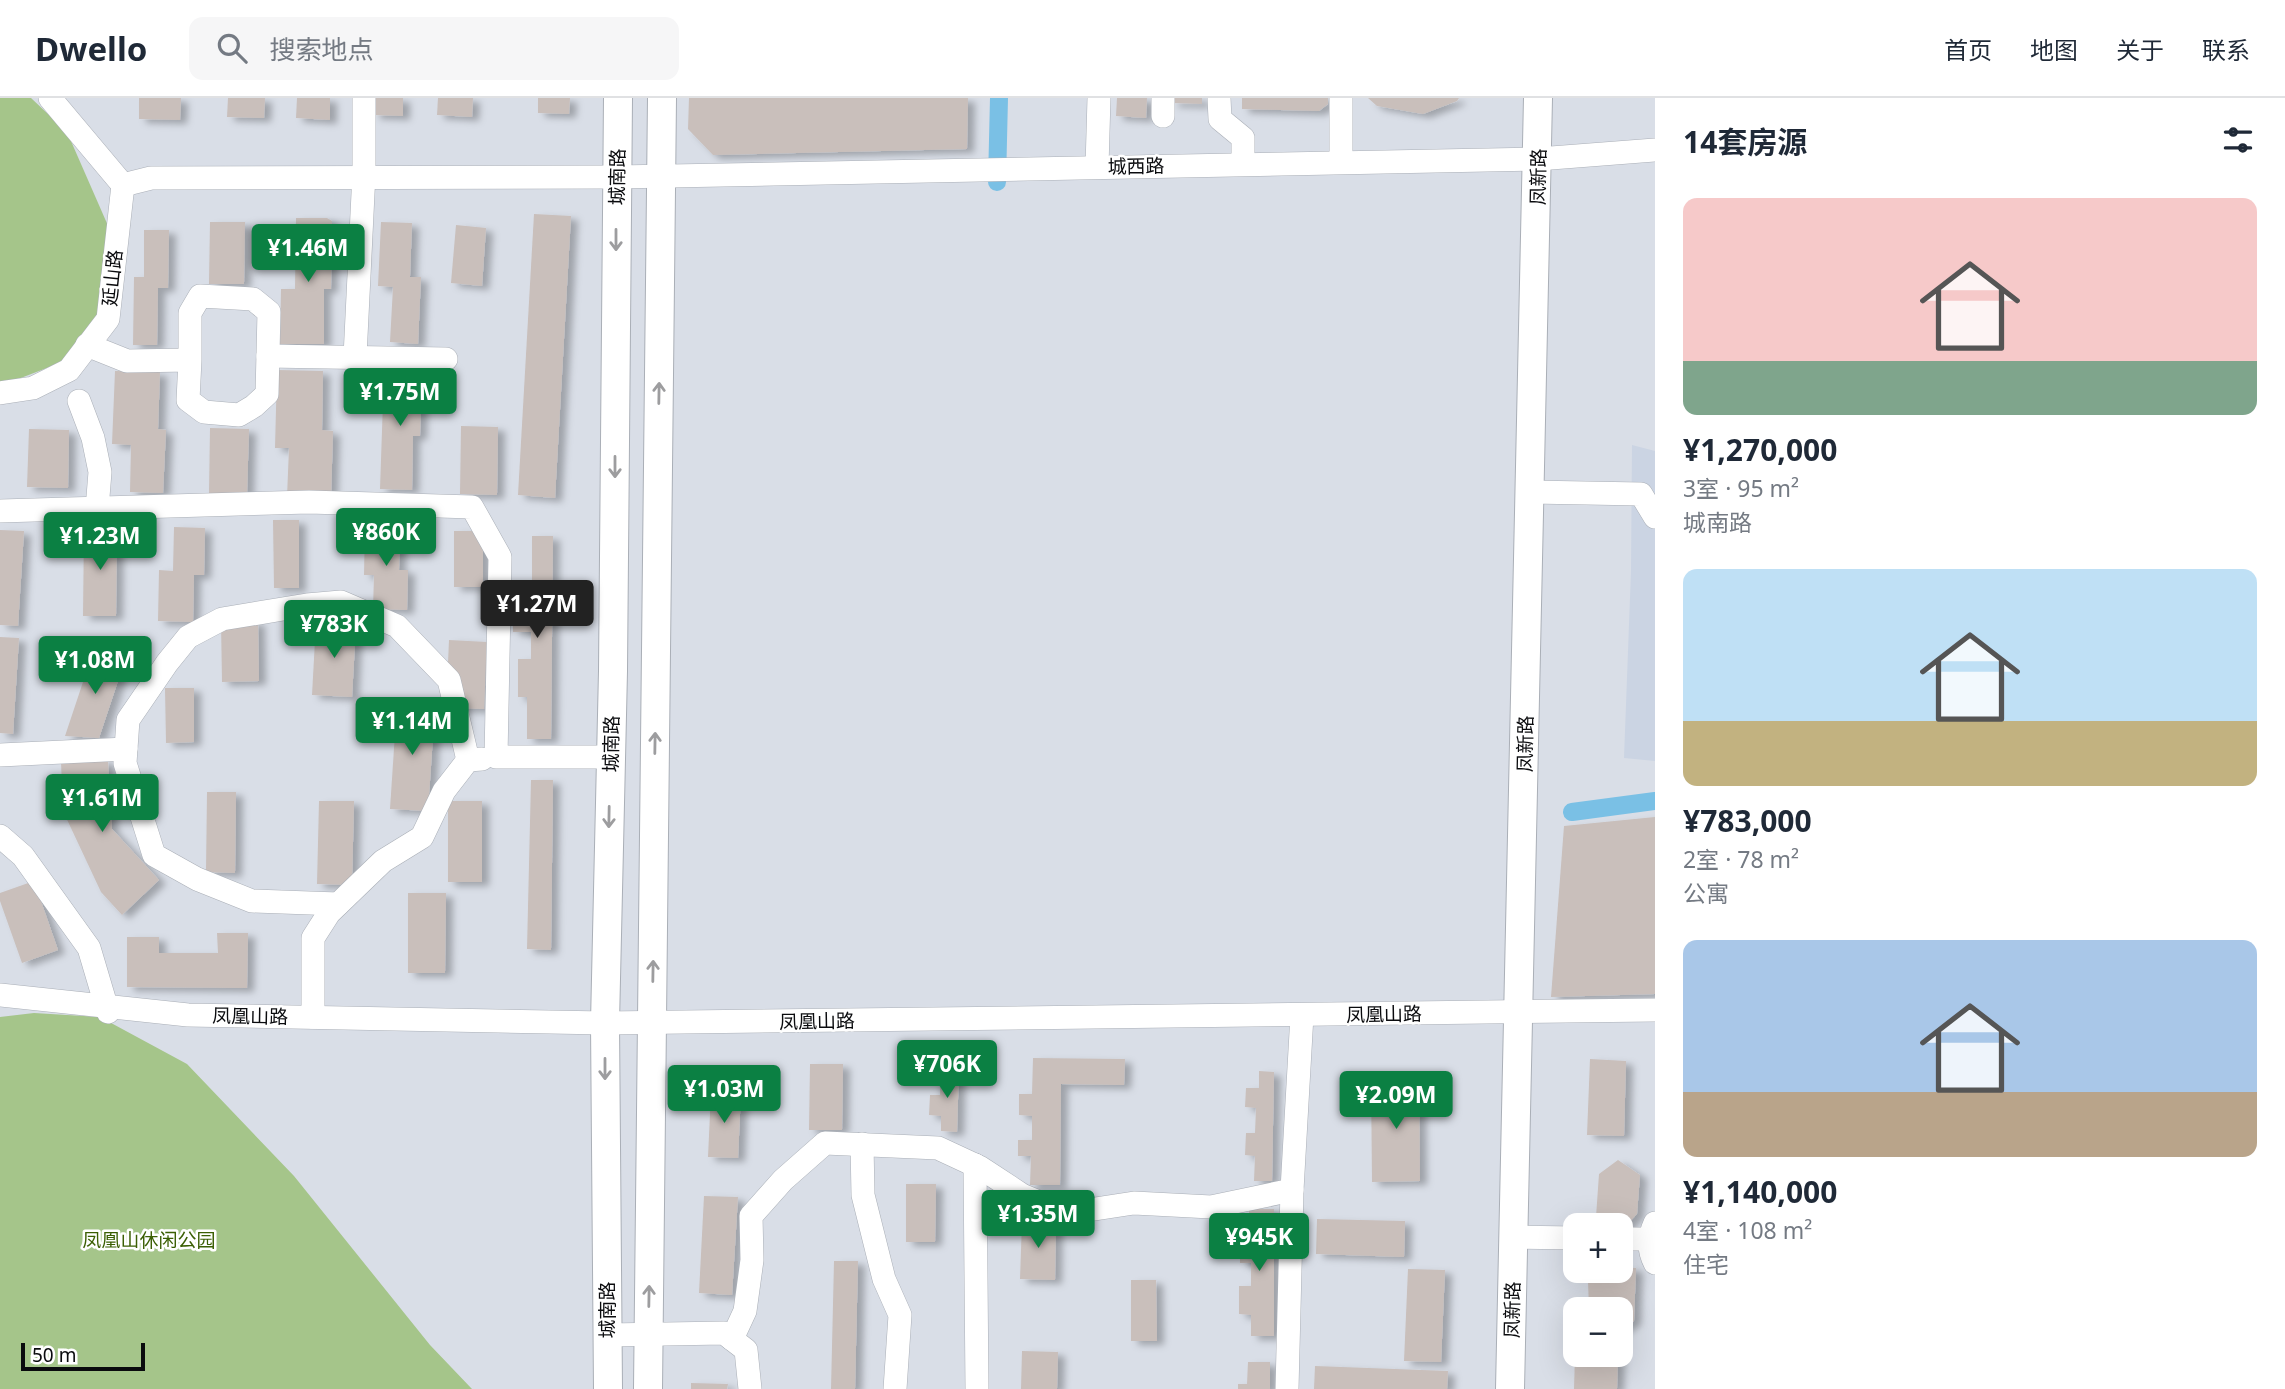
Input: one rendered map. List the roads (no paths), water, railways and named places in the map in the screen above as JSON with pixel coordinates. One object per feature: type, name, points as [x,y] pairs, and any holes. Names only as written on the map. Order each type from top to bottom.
[{"type":"main road","name":"城南路","points":[[608,1389],[605,1023],[611,757],[618,98]]},
{"type":"main road","points":[[648,1389],[662,98]]},
{"type":"main road","name":"凤新路","points":[[1510,1389],[1538,98]]},
{"type":"street","points":[[50,98],[122,185]]},
{"type":"street","points":[[355,357],[364,177],[364,98]]},
{"type":"street","points":[[1097,167],[1098,98]]},
{"type":"street","points":[[1219,98],[1220,119],[1243,138],[1243,164]]},
{"type":"street","points":[[1341,98],[1341,162]]},
{"type":"street","name":"城西路","points":[[122,185],[151,178],[617,177],[1538,159],[1655,150]]},
{"type":"street","name":"延山路","points":[[0,393],[33,388],[69,370],[108,319],[122,185]]},
{"type":"street","points":[[200,296],[253,299],[269,312],[267,394],[254,406],[239,415],[204,412],[188,400],[190,360],[190,313],[200,296]]},
{"type":"street","points":[[88,345],[127,361],[190,360]]},
{"type":"street","points":[[268,356],[446,359]]},
{"type":"street","points":[[79,401],[93,438],[100,472],[97,509]]},
{"type":"street","points":[[1531,492],[1648,489],[1655,517]]},
{"type":"street","points":[[0,511],[309,502],[472,507],[500,557],[496,757]]},
{"type":"street","points":[[338,904],[252,901],[197,879],[154,855],[125,763],[128,720],[188,637],[222,619],[341,602],[397,626],[449,680],[468,760]]},
{"type":"street","points":[[0,755],[126,749]]},
{"type":"street","points":[[313,1017],[313,938],[329,912],[383,861],[422,837],[444,791],[468,760],[496,757],[611,757]]},
{"type":"street","points":[[0,836],[23,856],[89,948],[107,1010]]},
{"type":"street","name":"凤凰山路","points":[[0,995],[107,1010],[188,1015],[605,1023],[1655,1010]]},
{"type":"street","points":[[1287,1389],[1292,1190],[1303,1015]]},
{"type":"street","points":[[732,1339],[745,1311],[752,1260],[751,1216],[783,1180],[825,1143],[938,1148],[975,1165],[1022,1195],[1058,1210],[1082,1211],[1134,1203],[1211,1207],[1292,1190]]},
{"type":"street","points":[[862,1144],[863,1195],[884,1279],[900,1315],[895,1389]]},
{"type":"street","points":[[975,1165],[977,1389]]},
{"type":"street","points":[[1633,1235],[1652,1231],[1652,1259],[1655,1263]]},
{"type":"street","points":[[1514,1237],[1563,1238]]},
{"type":"street","points":[[608,1335],[724,1333],[746,1350],[750,1389]]},
{"type":"waterway","points":[[997,182],[999,98]]},
{"type":"waterway","points":[[1572,812],[1655,801]]},
{"type":"park label","name":"凤凰山休闲公园","points":[[149,1240]]}]
